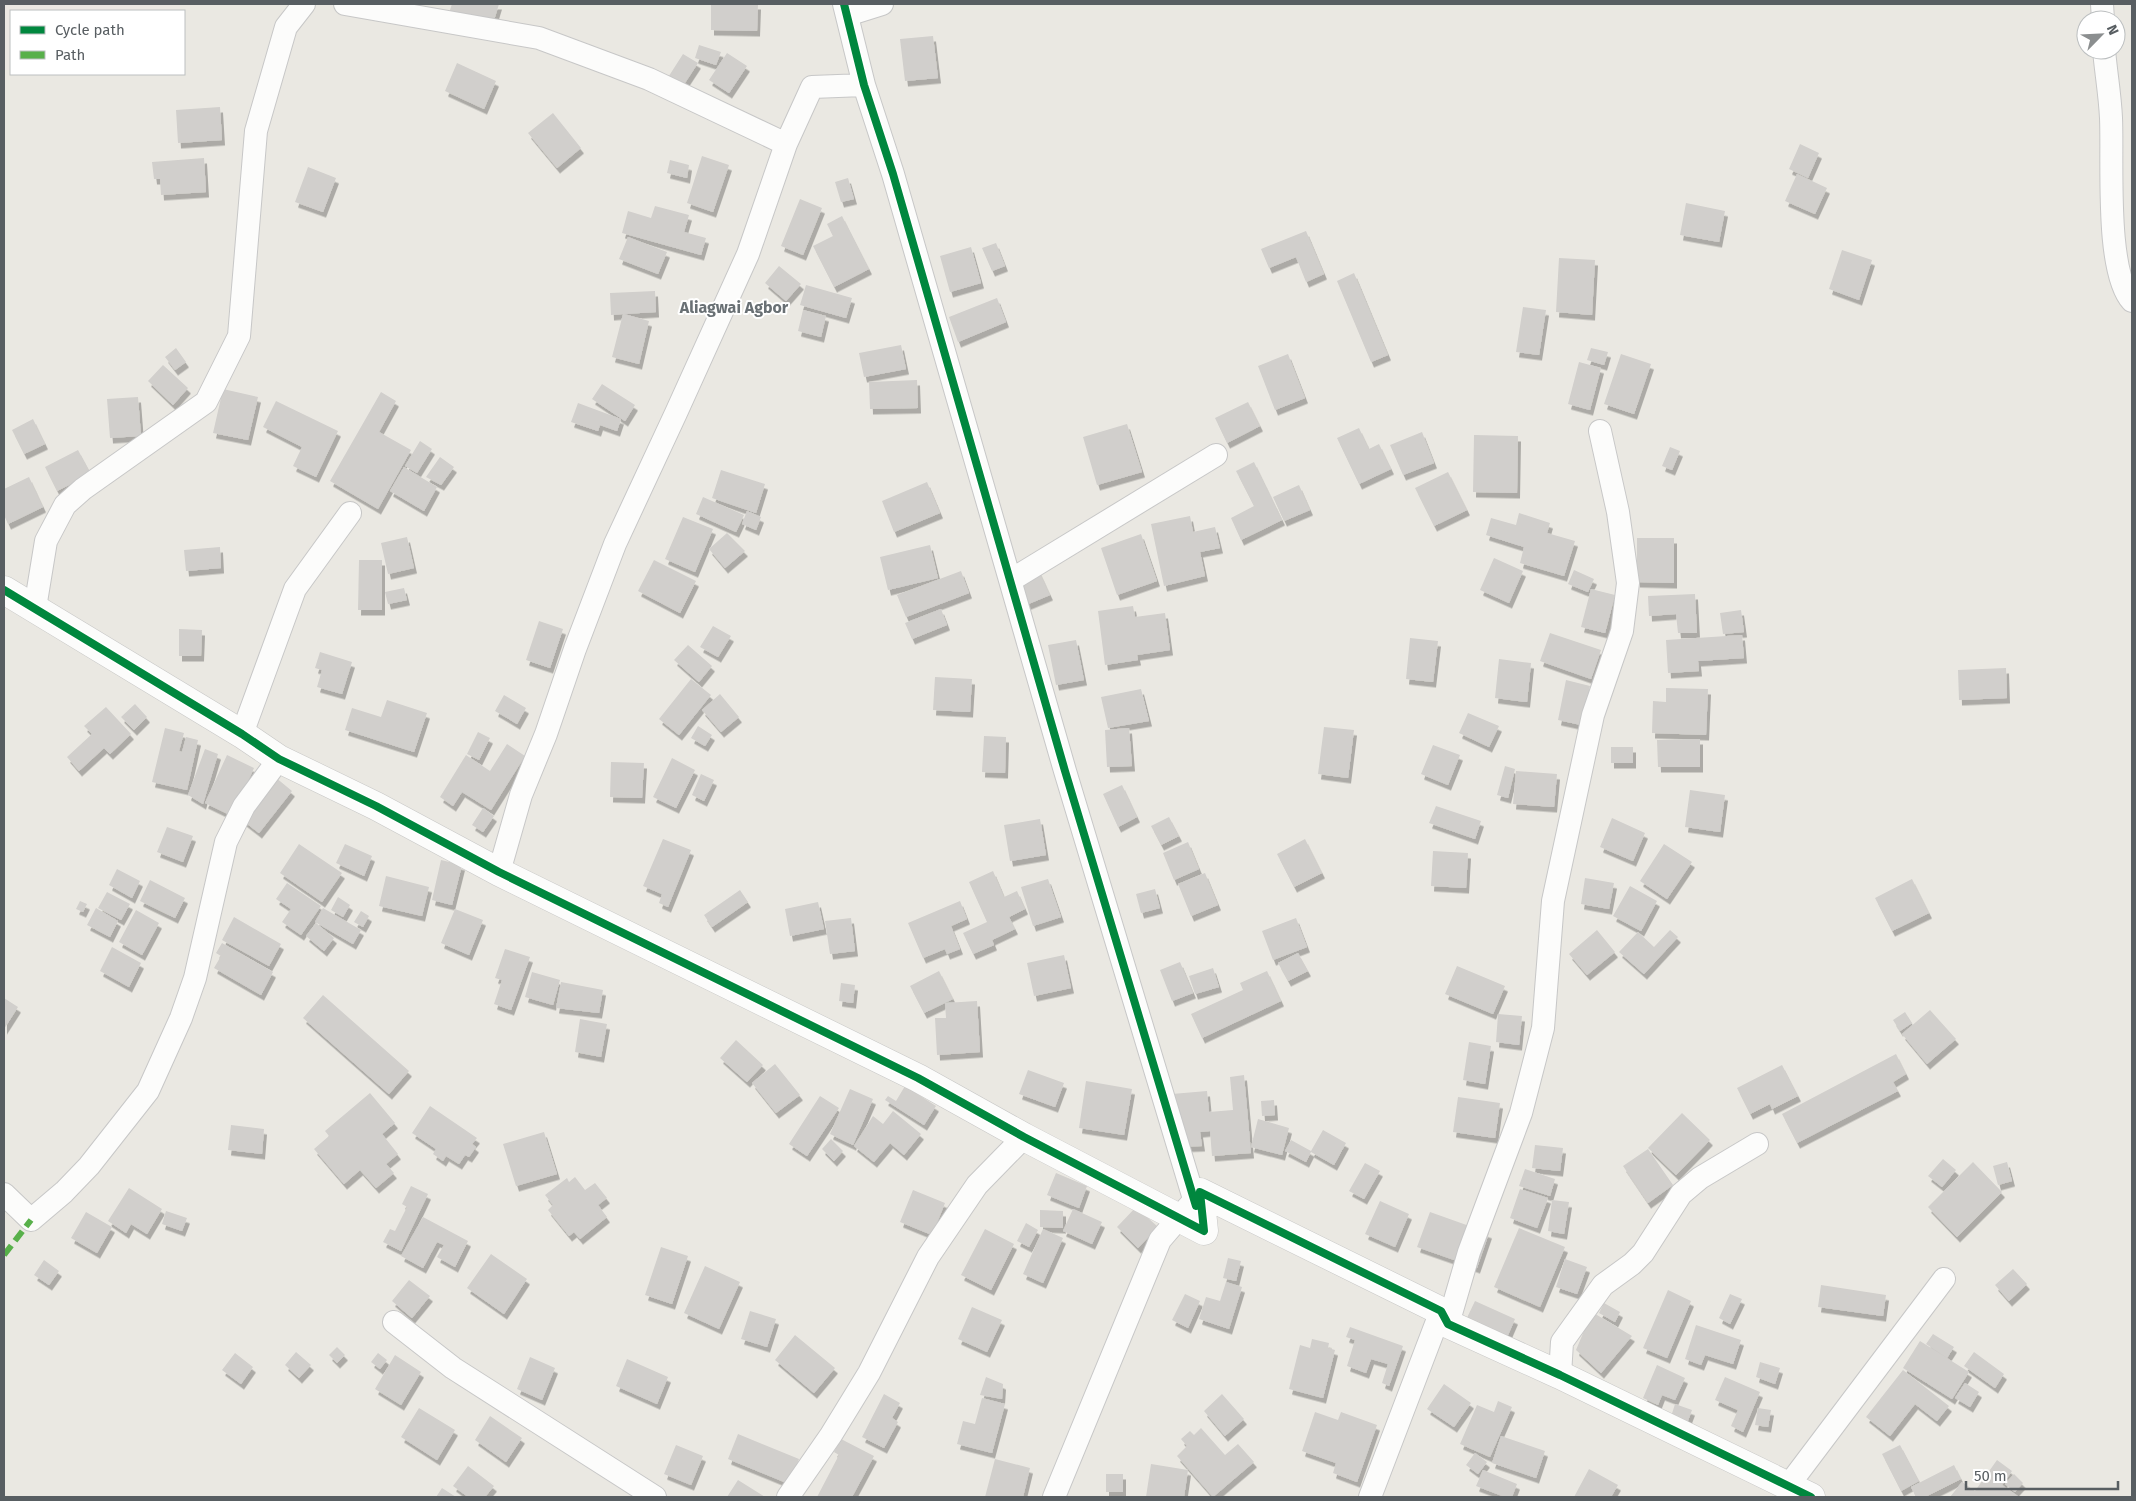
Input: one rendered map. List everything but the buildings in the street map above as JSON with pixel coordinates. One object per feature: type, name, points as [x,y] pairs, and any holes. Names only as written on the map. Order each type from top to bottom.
[{"type":"street","points":[[35,608],[46,541],[65,506],[83,489],[206,402],[239,336],[256,131],[286,27],[304,4]]},
{"type":"street","points":[[345,4],[394,8],[539,38],[649,80],[786,144]]},
{"type":"street","points":[[882,4],[846,9],[864,85],[893,174],[1068,780],[1204,1231]]},
{"type":"street","points":[[2105,60],[2111,119],[2111,200],[2120,275],[2132,301]]},
{"type":"street","points":[[499,872],[521,795],[546,734],[575,649],[615,544],[748,254],[786,144],[812,87],[864,85]]},
{"type":"street","points":[[1370,1497],[1444,1317],[1521,1113],[1543,1028],[1553,901],[1593,715],[1622,631],[1628,583],[1618,512],[1600,431]]},
{"type":"street","points":[[1011,580],[1216,455]]},
{"type":"street","points":[[242,734],[295,589],[350,513]]},
{"type":"street","points":[[4,590],[242,734],[279,759],[376,806],[499,872],[918,1078],[1024,1137],[1204,1231]]},
{"type":"street","points":[[4,1194],[31,1220],[64,1192],[89,1166],[148,1091],[181,1018],[195,978],[226,842],[244,806],[279,759]]},
{"type":"street","points":[[788,1497],[832,1435],[869,1373],[928,1257],[976,1185],[1024,1137]]},
{"type":"street","points":[[1560,1375],[1562,1342],[1603,1285],[1632,1264],[1643,1252],[1681,1194],[1700,1178],[1757,1144]]},
{"type":"street","points":[[1200,1192],[1204,1231]]},
{"type":"street","points":[[1200,1192],[1444,1317],[1799,1492],[1944,1279]]},
{"type":"street","points":[[1054,1497],[1160,1240],[1200,1192]]},
{"type":"street","points":[[394,1322],[453,1368],[655,1497]]},
{"type":"marked path","points":[[4,1255],[31,1220]]},
{"type":"cycle path","points":[[844,4],[864,85],[893,174],[1065,771],[1196,1206]]},
{"type":"cycle path","points":[[4,590],[242,734],[279,759],[376,806],[499,872],[918,1078],[1024,1137],[1204,1231],[1200,1192],[1441,1311],[1448,1324],[1560,1375],[1811,1497]]},
{"type":"district","name":"Aliagwai Agbor","points":[[734,307]]}]
